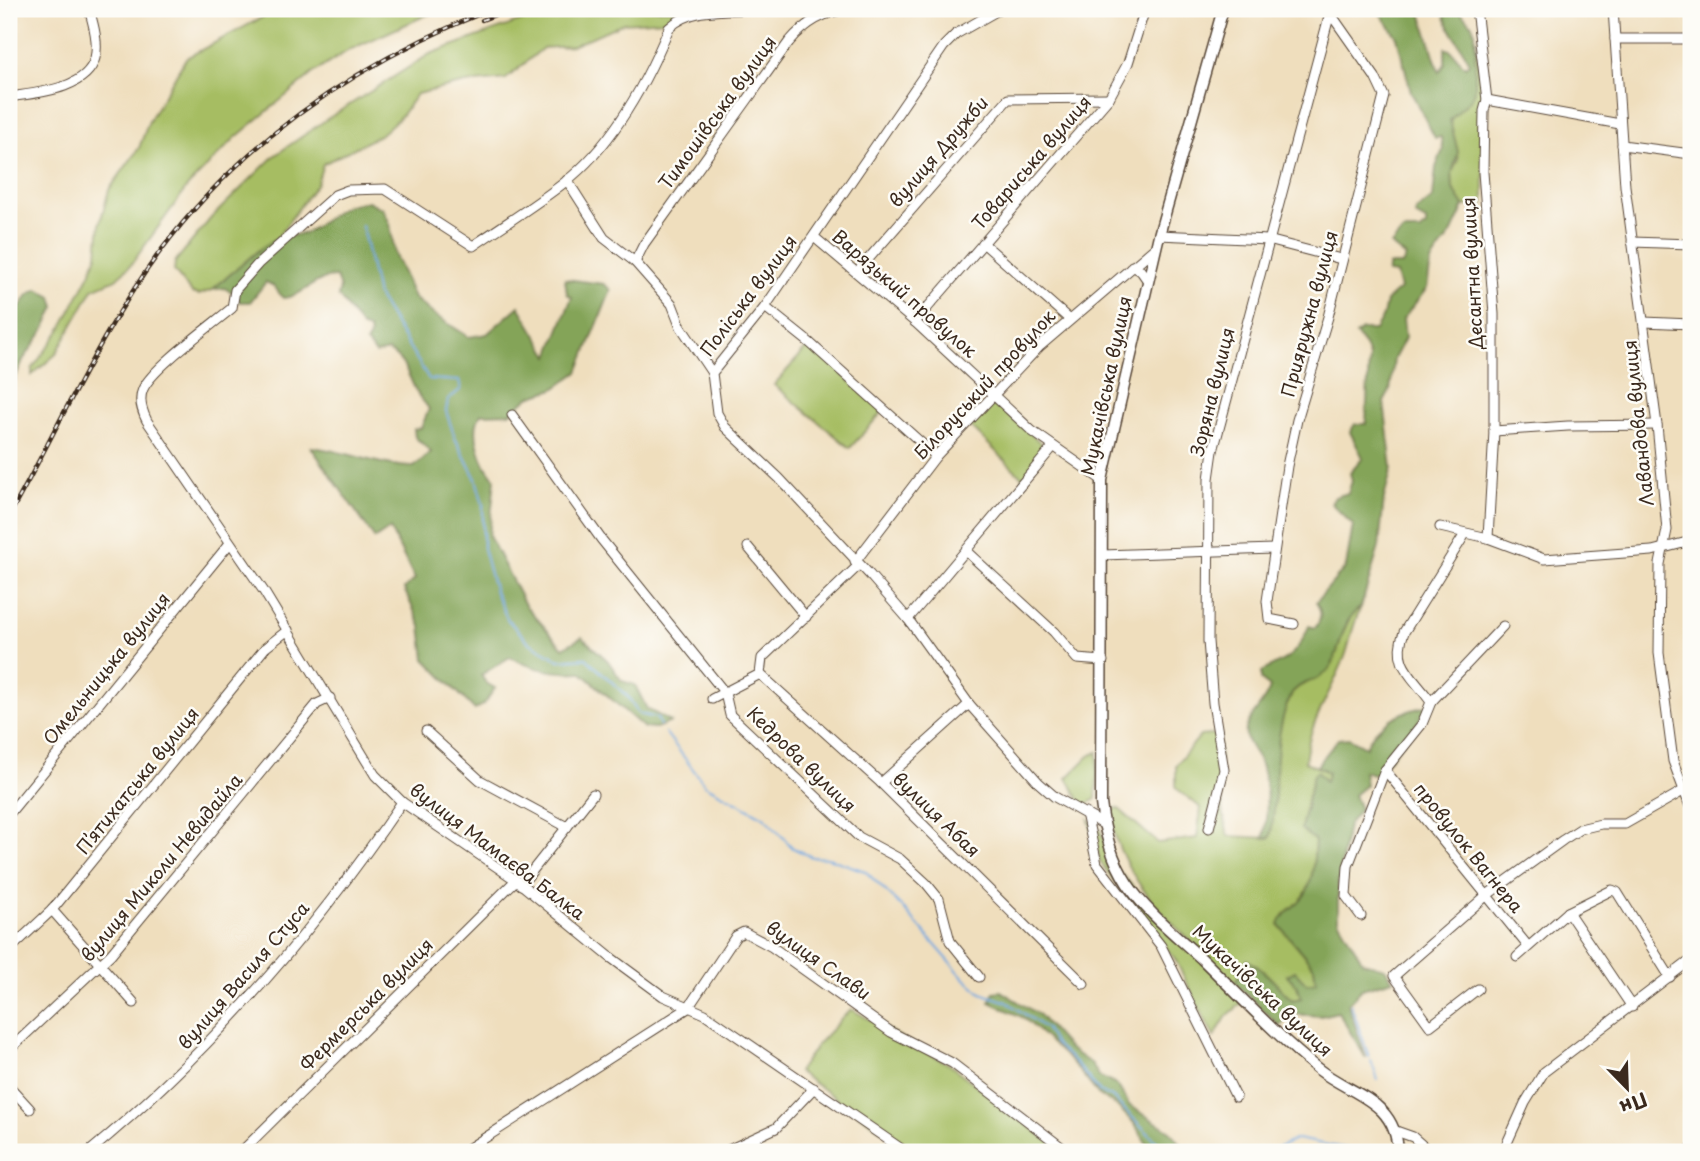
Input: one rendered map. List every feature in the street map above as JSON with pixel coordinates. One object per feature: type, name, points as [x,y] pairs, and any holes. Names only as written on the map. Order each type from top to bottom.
[{"type":"street","points":[[9,96],[54,90],[76,79],[90,67],[96,49],[89,9]]},
{"type":"street","points":[[712,373],[681,327],[672,303],[635,262],[604,238],[567,180],[624,116],[670,28],[680,18],[695,13],[758,9]]},
{"type":"street","name":"Тимошівська вулиця","points":[[635,262],[643,244],[764,73],[799,30],[827,10],[849,9]]},
{"type":"street","name":"Поліська вулиця","points":[[1000,9],[956,34],[944,46],[850,179],[765,307],[712,373],[717,413],[726,427],[812,512],[908,619],[969,704],[1039,783],[1055,797],[1086,813]]},
{"type":"street","name":"Товариська вулиця","points":[[915,322],[1109,98],[1128,63],[1145,9]]},
{"type":"street","name":"Мукачівська вулиця","points":[[1223,9],[1159,235],[1102,480],[1103,824],[1117,864],[1141,901],[1292,1047],[1320,1070],[1384,1112],[1396,1131],[1413,1137],[1430,1152]]},
{"type":"street","name":"Десантна вулиця","points":[[1476,9],[1487,100],[1483,122],[1483,172],[1494,314],[1494,431],[1488,537]]},
{"type":"street","name":"Лавандова вулиця","points":[[1613,9],[1620,124],[1632,242],[1657,425],[1667,530],[1660,564],[1659,653],[1668,733],[1682,791],[1691,809]]},
{"type":"street","name":"Зоряна вулиця","points":[[1209,828],[1224,770],[1213,703],[1208,641],[1209,479],[1213,451],[1328,11]]},
{"type":"street","name":"Прияружна вулиця","points":[[1294,624],[1269,619],[1267,601],[1273,549],[1297,420],[1384,96],[1353,42],[1328,11]]},
{"type":"street","points":[[1615,39],[1691,39]]},
{"type":"street","name":"вулиця Дружби","points":[[857,272],[1008,99],[1109,98]]},
{"type":"street","points":[[1487,100],[1620,124]]},
{"type":"street","points":[[1622,145],[1691,154]]},
{"type":"street","name":"вулиця Мамаєва Балка","points":[[567,180],[473,246],[385,189],[362,188],[335,195],[258,264],[235,290],[232,308],[161,368],[144,387],[141,402],[147,421],[288,630],[375,775],[402,802],[519,883],[663,996],[705,1014],[906,1152]]},
{"type":"street","points":[[1159,235],[1268,240],[1341,259]]},
{"type":"street","name":"Варязький провулок","points":[[814,237],[915,322],[1053,447],[1102,480]]},
{"type":"street","points":[[1632,242],[1691,244]]},
{"type":"street","points":[[983,243],[1069,319]]},
{"type":"street","name":"Білоруський провулок","points":[[760,674],[762,658],[857,564],[936,456],[1069,319],[1157,247]]},
{"type":"street","points":[[1132,266],[1141,271],[1148,281]]},
{"type":"street","points":[[765,307],[810,342],[936,456]]},
{"type":"street","points":[[1644,322],[1691,324]]},
{"type":"street","name":"Кедрова вулиця","points":[[512,415],[601,539],[725,693],[730,715],[859,838],[900,859],[926,883],[940,899],[950,940],[979,977]]},
{"type":"street","points":[[1494,431],[1568,426],[1657,425]]},
{"type":"street","points":[[908,619],[1053,447]]},
{"type":"street","points":[[1440,527],[1488,537],[1498,544],[1544,559],[1664,549],[1691,541]]},
{"type":"street","points":[[1431,702],[1398,656],[1398,646],[1465,534]]},
{"type":"street","name":"Омельницька вулиця","points":[[9,814],[230,543]]},
{"type":"street","points":[[748,547],[806,617]]},
{"type":"street","points":[[1102,555],[1273,549]]},
{"type":"street","points":[[966,551],[1054,632],[1077,659],[1103,662]]},
{"type":"street","points":[[1361,916],[1346,896],[1348,866],[1385,770],[1422,724],[1431,702],[1503,626]]},
{"type":"street","name":"Пʼятихатська вулиця","points":[[9,950],[52,910],[265,648],[288,630]]},
{"type":"street","points":[[712,699],[760,674]]},
{"type":"street","name":"вулиця Абая","points":[[760,674],[810,716],[881,783],[1084,984]]},
{"type":"street","name":"вулиця Миколи Невидайла","points":[[9,1050],[101,965],[317,704],[330,698]]},
{"type":"street","points":[[881,783],[969,704]]},
{"type":"street","points":[[426,731],[480,780],[567,827]]},
{"type":"street","name":"провулок Вагнера","points":[[1385,770],[1527,945]]},
{"type":"street","points":[[1478,989],[1430,1026],[1394,976],[1487,895],[1580,830],[1601,824],[1625,824],[1682,791]]},
{"type":"street","name":"Фермерська вулиця","points":[[241,1152],[519,883],[593,794]]},
{"type":"street","name":"вулиця Василя Стуса","points":[[89,1152],[154,1098],[283,958],[351,876],[402,802]]},
{"type":"street","points":[[1086,813],[1103,824]]},
{"type":"street","points":[[1086,813],[1097,864],[1161,946],[1236,1097]]},
{"type":"street","points":[[1517,957],[1527,945],[1568,912],[1612,890],[1617,892],[1670,977]]},
{"type":"street","points":[[52,910],[134,1003]]},
{"type":"street","points":[[1568,912],[1632,1007]]},
{"type":"street","name":"вулиця Слави","points":[[463,1152],[688,1008],[736,936],[749,933],[891,1032],[951,1063],[1068,1152]]},
{"type":"street","points":[[1503,1152],[1525,1103],[1544,1072],[1691,960]]},
{"type":"street","points":[[9,1086],[30,1109]]},
{"type":"street","points":[[724,1152],[776,1128],[814,1088]]},
{"type":"street","points":[[1396,1131],[1398,1152]]},
{"type":"green space","points":[[278,9],[440,9],[349,50],[312,74],[235,138],[188,186],[130,266],[116,279],[93,289],[56,354],[32,375],[32,369],[61,329],[90,274],[97,255],[100,223],[109,190],[139,148],[149,121],[186,58]]},
{"type":"green space","points":[[571,9],[691,9],[665,20],[623,23],[572,46],[543,48],[506,79],[466,83],[417,94],[401,116],[380,135],[323,164],[317,183],[277,238],[212,290],[199,295],[192,293],[174,271],[175,262],[211,218],[274,156],[327,119],[430,54],[540,14]]},
{"type":"green space","points":[[1377,9],[1420,9],[1439,72],[1445,64],[1445,48],[1452,51],[1464,66],[1469,64],[1445,19],[1444,13],[1447,9],[1457,9],[1471,23],[1475,32],[1475,91],[1472,98],[1450,120],[1458,152],[1452,173],[1453,189],[1464,206],[1452,232],[1431,262],[1427,288],[1403,319],[1405,338],[1394,359],[1390,391],[1384,402],[1392,468],[1384,498],[1379,547],[1361,607],[1349,619],[1330,668],[1321,676],[1299,686],[1291,695],[1284,712],[1278,747],[1273,820],[1270,838],[1264,838],[1267,811],[1265,785],[1260,763],[1249,744],[1246,729],[1270,687],[1261,680],[1261,672],[1291,655],[1309,626],[1315,628],[1320,615],[1316,602],[1346,567],[1353,525],[1331,503],[1335,497],[1348,493],[1352,481],[1350,473],[1363,458],[1350,432],[1355,424],[1366,424],[1369,357],[1365,346],[1356,335],[1362,330],[1375,330],[1383,316],[1386,301],[1400,289],[1396,274],[1387,273],[1389,265],[1402,265],[1406,257],[1391,245],[1403,231],[1421,231],[1426,226],[1426,221],[1415,215],[1416,211],[1433,198],[1436,167],[1443,150],[1441,137],[1435,138],[1411,92],[1397,37]]},
{"type":"green space","points":[[1475,34],[1484,97],[1484,204],[1464,206],[1453,189],[1452,173],[1458,160],[1450,120],[1475,91]]},
{"type":"green space","points":[[368,201],[383,209],[390,224],[395,255],[414,298],[469,337],[487,334],[519,306],[549,356],[572,297],[567,294],[565,279],[604,284],[611,290],[578,372],[554,389],[529,397],[510,413],[481,414],[476,430],[477,439],[486,465],[495,479],[489,536],[525,605],[563,648],[582,637],[608,661],[622,681],[635,685],[647,709],[671,722],[656,728],[644,728],[581,672],[544,670],[510,657],[481,675],[486,683],[495,688],[484,704],[475,710],[425,659],[421,626],[404,589],[415,579],[390,529],[375,539],[311,447],[414,467],[431,452],[415,437],[414,429],[421,428],[429,409],[398,359],[388,351],[376,354],[366,343],[370,337],[369,330],[361,326],[338,296],[340,288],[336,277],[322,280],[297,294],[283,298],[274,286],[266,282],[250,302],[239,302],[238,296],[224,288],[212,290],[277,238],[306,233],[345,206]]},
{"type":"green space","points":[[38,289],[52,297],[55,307],[44,330],[23,360],[9,393],[9,336],[18,321],[16,313],[28,295]]},
{"type":"green space","points":[[810,344],[883,411],[850,448],[774,385]]},
{"type":"green space","points":[[994,400],[1044,446],[1043,454],[1023,478],[969,425]]},
{"type":"green space","points":[[1361,607],[1344,659],[1315,721],[1307,748],[1305,762],[1328,772],[1326,783],[1308,795],[1301,829],[1315,840],[1313,869],[1304,896],[1284,915],[1279,925],[1314,967],[1316,982],[1297,986],[1302,998],[1292,1000],[1248,960],[1235,983],[1175,926],[1139,884],[1125,861],[1115,836],[1109,808],[1119,809],[1158,843],[1197,838],[1201,808],[1176,788],[1176,765],[1200,736],[1218,734],[1223,812],[1228,836],[1270,838],[1277,746],[1285,710],[1294,691],[1314,679],[1322,670],[1334,653],[1351,616]]},
{"type":"green space","points":[[1427,706],[1414,729],[1376,775],[1364,771],[1366,785],[1354,795],[1360,809],[1348,825],[1344,846],[1338,883],[1338,920],[1363,962],[1385,968],[1393,980],[1362,989],[1348,1004],[1366,1058],[1338,1012],[1321,1016],[1293,1014],[1280,1026],[1235,983],[1247,960],[1292,1000],[1302,998],[1297,986],[1287,975],[1295,971],[1307,984],[1316,982],[1314,967],[1279,925],[1304,896],[1312,876],[1315,841],[1301,829],[1313,776],[1317,772],[1326,782],[1328,772],[1317,766],[1338,739],[1349,738],[1366,747],[1376,731],[1390,719]]},
{"type":"green space","points":[[1098,752],[1096,799],[1083,806],[1067,778],[1089,756]]},
{"type":"green space","points":[[1089,820],[1100,830],[1114,866],[1242,1003],[1227,1016],[1214,1037],[1175,959],[1100,862]]},
{"type":"green space","points":[[1001,991],[1039,1015],[1067,1047],[1091,1064],[1100,1077],[1118,1086],[1129,1105],[1170,1131],[1188,1152],[1151,1151],[1134,1123],[1117,1106],[1099,1095],[1072,1062],[1024,1018],[990,1002],[994,992]]},
{"type":"green space","points":[[851,1009],[950,1065],[1063,1152],[914,1152],[798,1072],[817,1045]]},
{"type":"waterway","points":[[362,226],[377,295],[429,379],[459,381],[461,389],[448,400],[446,411],[455,438],[476,479],[483,504],[483,548],[495,592],[508,620],[530,643],[559,660],[586,658],[628,697],[639,714],[657,718],[660,725]]},
{"type":"waterway","points":[[665,732],[705,785],[764,817],[793,848],[812,857],[828,858],[865,871],[902,907],[964,978],[981,993],[1007,1002],[1045,1028],[1055,1044],[1075,1062],[1099,1091],[1112,1097],[1167,1152]]},
{"type":"waterway","points":[[1351,1005],[1369,1057]]},
{"type":"waterway","points":[[1371,1061],[1378,1080]]},
{"type":"waterway","points":[[1269,1152],[1297,1139],[1364,1152]]},
{"type":"waterway","points":[[1202,1152],[1208,1149],[1216,1152]]},
{"type":"railway","points":[[9,516],[98,349],[137,284],[192,212],[228,174],[267,139],[351,79],[397,53],[492,9]]},
{"type":"railway","points":[[482,20],[510,9]]}]
